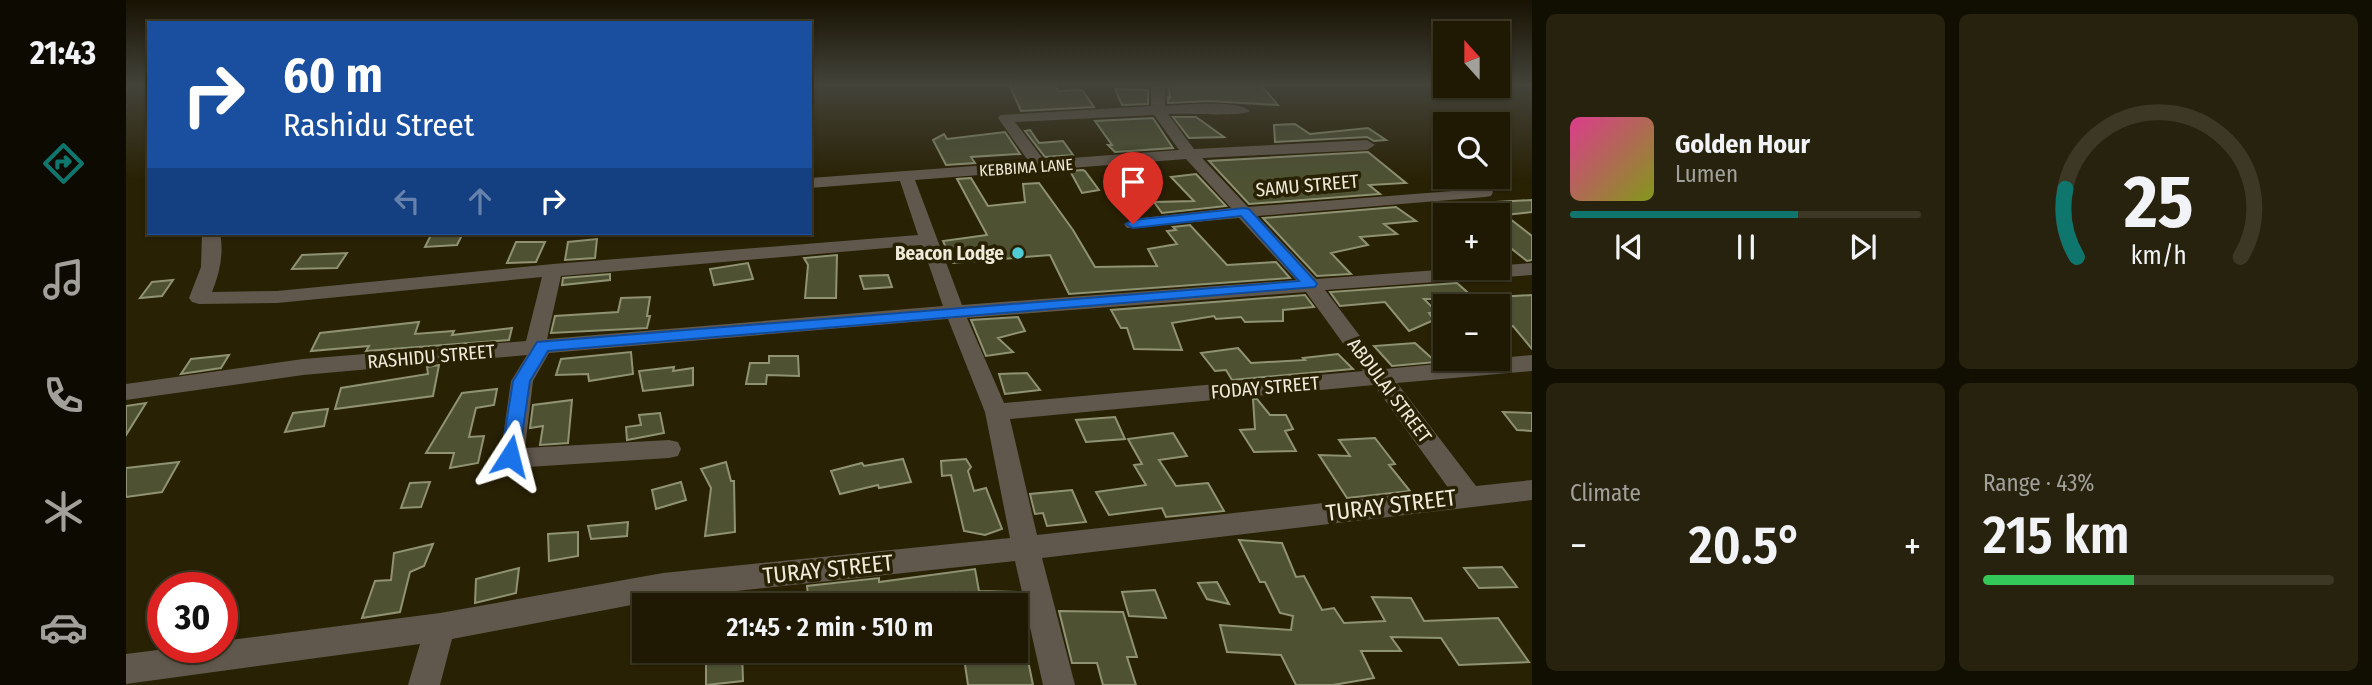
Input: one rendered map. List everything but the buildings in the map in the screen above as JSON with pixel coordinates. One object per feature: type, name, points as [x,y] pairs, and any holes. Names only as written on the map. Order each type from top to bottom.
[{"type":"street","points":[[1040,166],[1005,118],[1044,116]]},
{"type":"street","name":"ABDULAI STREET","points":[[1162,116],[1190,154],[1310,284],[1469,496]]},
{"type":"street","name":"KEBBIMA LANE","points":[[812,183],[1190,154],[1367,145]]},
{"type":"street","points":[[906,176],[955,312],[997,412],[1059,685]]},
{"type":"street","name":"SAMU STREET","points":[[1133,224],[1485,192]]},
{"type":"street","points":[[211,235],[212,257],[206,286],[199,298],[317,294],[553,270],[929,239]]},
{"type":"street","name":"RASHIDU STREET","points":[[126,392],[303,367],[955,312],[1532,269]]},
{"type":"street","points":[[553,270],[539,347],[522,381],[512,458],[669,449]]},
{"type":"street","name":"FODAY STREET","points":[[997,412],[1532,363]]},
{"type":"street","name":"TURAY STREET","points":[[126,668],[440,627],[663,586],[1532,490]]},
{"type":"street","points":[[424,685],[440,627]]},
{"type":"place","name":"Beacon Lodge","points":[[1018,253]]},
{"type":"route","points":[[510,456],[522,381],[542,346],[1310,284],[1244,212],[1133,224]]}]
